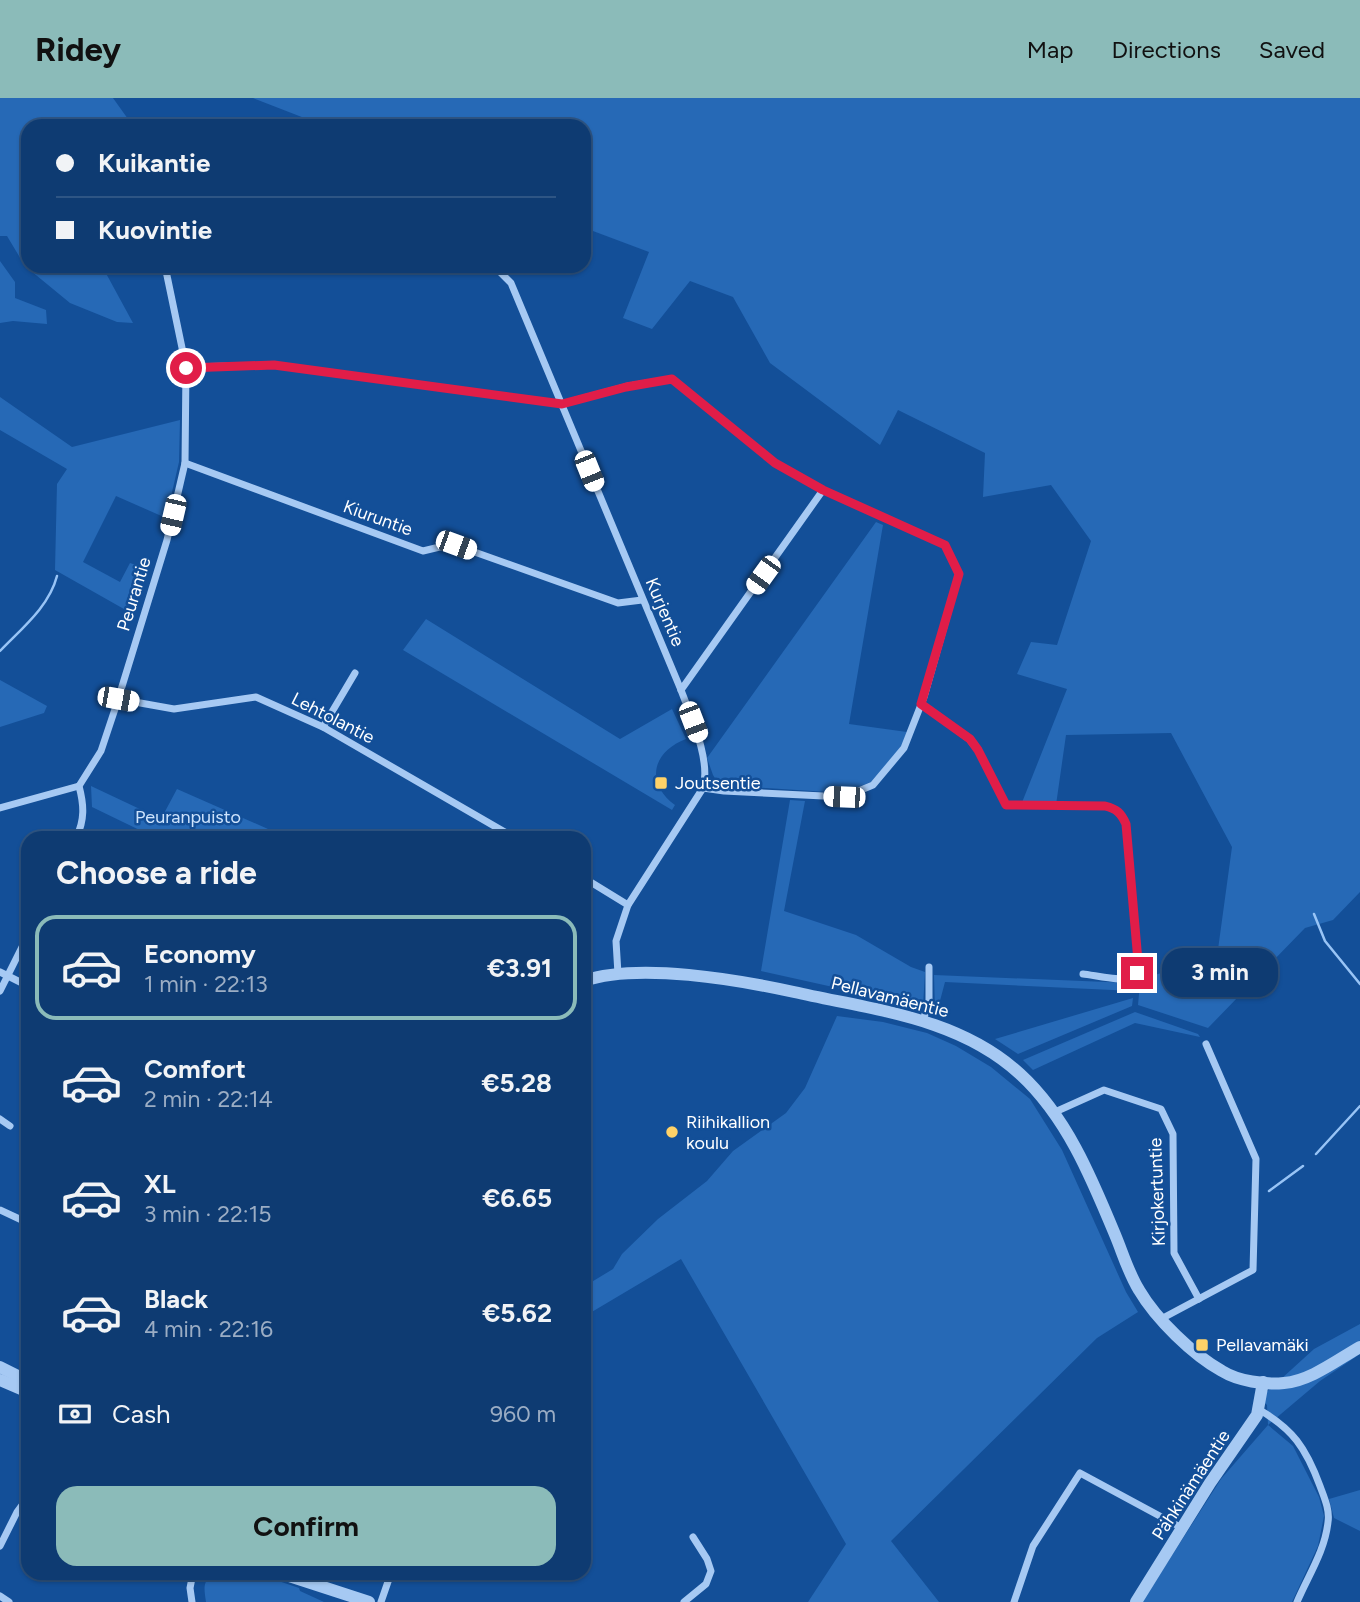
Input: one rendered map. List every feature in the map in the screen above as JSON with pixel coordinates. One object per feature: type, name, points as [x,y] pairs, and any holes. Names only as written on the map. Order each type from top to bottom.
[{"type":"street","name":"Peurantie","points":[[79,786],[101,751],[167,540],[185,463],[186,368],[166,273]]},
{"type":"street","name":"Kurjentie","points":[[501,273],[511,283],[681,690],[699,740],[705,779],[703,788]]},
{"type":"street","points":[[186,368],[274,365],[562,404],[626,387],[672,379],[775,463],[823,490],[945,545],[959,574],[921,704],[904,748],[873,785],[844,797],[703,788],[628,905],[616,941],[618,974]]},
{"type":"street","name":"Kiuruntie","points":[[185,463],[423,551],[452,544],[618,603],[642,600]]},
{"type":"street","points":[[681,690],[823,490]]},
{"type":"street","points":[[323,727],[355,673]]},
{"type":"street","name":"Lehtolantie","points":[[118,699],[174,709],[256,697],[323,727],[503,831]]},
{"type":"street","points":[[921,704],[970,739],[1006,805],[1105,806],[1115,808],[1122,815],[1126,824],[1137,973],[1126,979],[1083,974]]},
{"type":"street","points":[[0,808],[79,786],[84,803],[79,831]]},
{"type":"street","points":[[591,882],[628,905]]},
{"type":"street","points":[[0,991],[4,974],[21,946]]},
{"type":"street","points":[[923,1020],[929,1003],[929,967]]},
{"type":"street","points":[[4,974],[21,982]]},
{"type":"street","name":"Pellavamäentie","points":[[591,980],[618,974],[686,975],[747,982],[923,1020],[972,1038],[1019,1073],[1044,1097],[1063,1123],[1138,1289],[1161,1319],[1205,1359],[1224,1373],[1283,1384],[1297,1381],[1360,1347]]},
{"type":"street","points":[[1161,1319],[1253,1270],[1256,1159],[1206,1044]]},
{"type":"street","name":"Kirjokertuntie","points":[[1055,1112],[1104,1090],[1161,1109],[1173,1134],[1174,1253],[1199,1299]]},
{"type":"street","points":[[0,1118],[10,1125]]},
{"type":"street","points":[[0,1210],[21,1220]]},
{"type":"street","points":[[0,1367],[21,1378]]},
{"type":"street","points":[[0,1380],[21,1389]]},
{"type":"street","name":"Pähkinämäentie","points":[[1136,1602],[1257,1415],[1263,1382]]},
{"type":"street","points":[[1258,1409],[1283,1424],[1301,1444],[1318,1480],[1328,1516],[1317,1562],[1297,1602]]},
{"type":"street","points":[[1014,1602],[1033,1546],[1080,1473],[1183,1528]]},
{"type":"street","points":[[0,1546],[21,1507]]},
{"type":"street","points":[[684,1602],[706,1584],[711,1571],[693,1537]]},
{"type":"street","points":[[192,1580],[192,1602]]},
{"type":"street","points":[[301,1580],[369,1602]]},
{"type":"street","points":[[381,1602],[389,1580]]},
{"type":"street","points":[[0,1597],[9,1602]]},
{"type":"green space","points":[[0,98],[113,98],[128,119],[21,119],[21,259],[7,236],[0,236]]},
{"type":"green space","points":[[253,98],[1360,98],[1360,892],[1333,920],[1305,928],[1208,1028],[1138,1005],[1140,983],[1135,984],[1134,991],[945,982],[937,1012],[935,1011],[934,975],[1131,983],[1161,973],[1216,964],[1232,847],[1171,733],[1066,735],[1056,805],[1021,805],[1067,689],[1017,674],[1031,642],[1057,645],[1091,541],[1051,485],[983,497],[985,453],[898,410],[880,445],[770,363],[733,297],[690,281],[652,329],[623,318],[649,252],[591,230],[591,119],[307,119]]},
{"type":"green space","points":[[0,261],[15,282],[15,298],[46,310],[47,324],[13,321],[0,323]]},
{"type":"green space","points":[[34,273],[106,273],[133,323],[117,322],[70,303]]},
{"type":"green space","points":[[0,397],[72,447],[180,420],[179,462],[166,518],[116,496],[83,562],[120,582],[130,563],[148,569],[131,613],[55,570],[57,484],[67,469],[0,430]]},
{"type":"green space","points":[[876,522],[883,525],[849,724],[907,732],[902,746],[871,782],[843,793],[719,785],[707,758]]},
{"type":"green space","points":[[426,619],[620,739],[672,709],[686,739],[666,752],[656,769],[656,778],[665,796],[675,805],[672,810],[403,650]]},
{"type":"green space","points":[[0,680],[47,706],[44,713],[0,727]]},
{"type":"green space","name":"Peuranpuisto","points":[[91,786],[161,819],[177,789],[268,831],[142,831],[92,807]]},
{"type":"green space","points":[[790,800],[805,801],[784,911],[856,935],[911,967],[925,972],[923,1007],[761,971]]},
{"type":"green space","points":[[1133,998],[1132,1006],[1018,1054],[995,1039]]},
{"type":"green space","points":[[1135,1012],[1200,1037],[1135,1023],[1033,1070],[1023,1060]]},
{"type":"green space","points":[[837,1016],[883,1022],[927,1033],[956,1046],[991,1067],[1030,1099],[1062,1150],[1126,1292],[1138,1312],[1097,1338],[891,1541],[939,1602],[808,1602],[846,1544],[681,1259],[591,1312],[591,1282],[613,1269],[622,1254],[658,1219],[707,1181],[733,1151],[786,1113],[805,1088]]},
{"type":"green space","points":[[1360,1324],[1360,1354],[1320,1381],[1268,1425],[1267,1405],[1260,1398],[1314,1349]]},
{"type":"green space","points":[[1268,1425],[1293,1446],[1319,1497],[1324,1516],[1318,1546],[1292,1602],[1142,1602],[1221,1479]]},
{"type":"green space","points":[[1360,1490],[1360,1531],[1334,1518],[1329,1499]]},
{"type":"green space","points":[[208,1580],[276,1580],[299,1588],[300,1591],[324,1602],[206,1602],[205,1585]]},
{"type":"waterway","points":[[0,651],[41,608],[57,576]]},
{"type":"waterway","points":[[1314,914],[1325,941],[1360,984]]},
{"type":"waterway","points":[[1316,1154],[1360,1106]]},
{"type":"waterway","points":[[1269,1191],[1303,1166]]},
{"type":"place","name":"Joutsentie","points":[[661,783]]},
{"type":"place","name":"Riihikallion koulu","points":[[672,1132]]},
{"type":"place","name":"Pellavamäki","points":[[1202,1345]]},
{"type":"route","points":[[186,368],[274,365],[562,404],[626,387],[672,379],[775,463],[823,490],[945,545],[959,574],[921,704],[970,739],[1006,805],[1105,806],[1115,808],[1122,815],[1126,824],[1137,973]]}]
